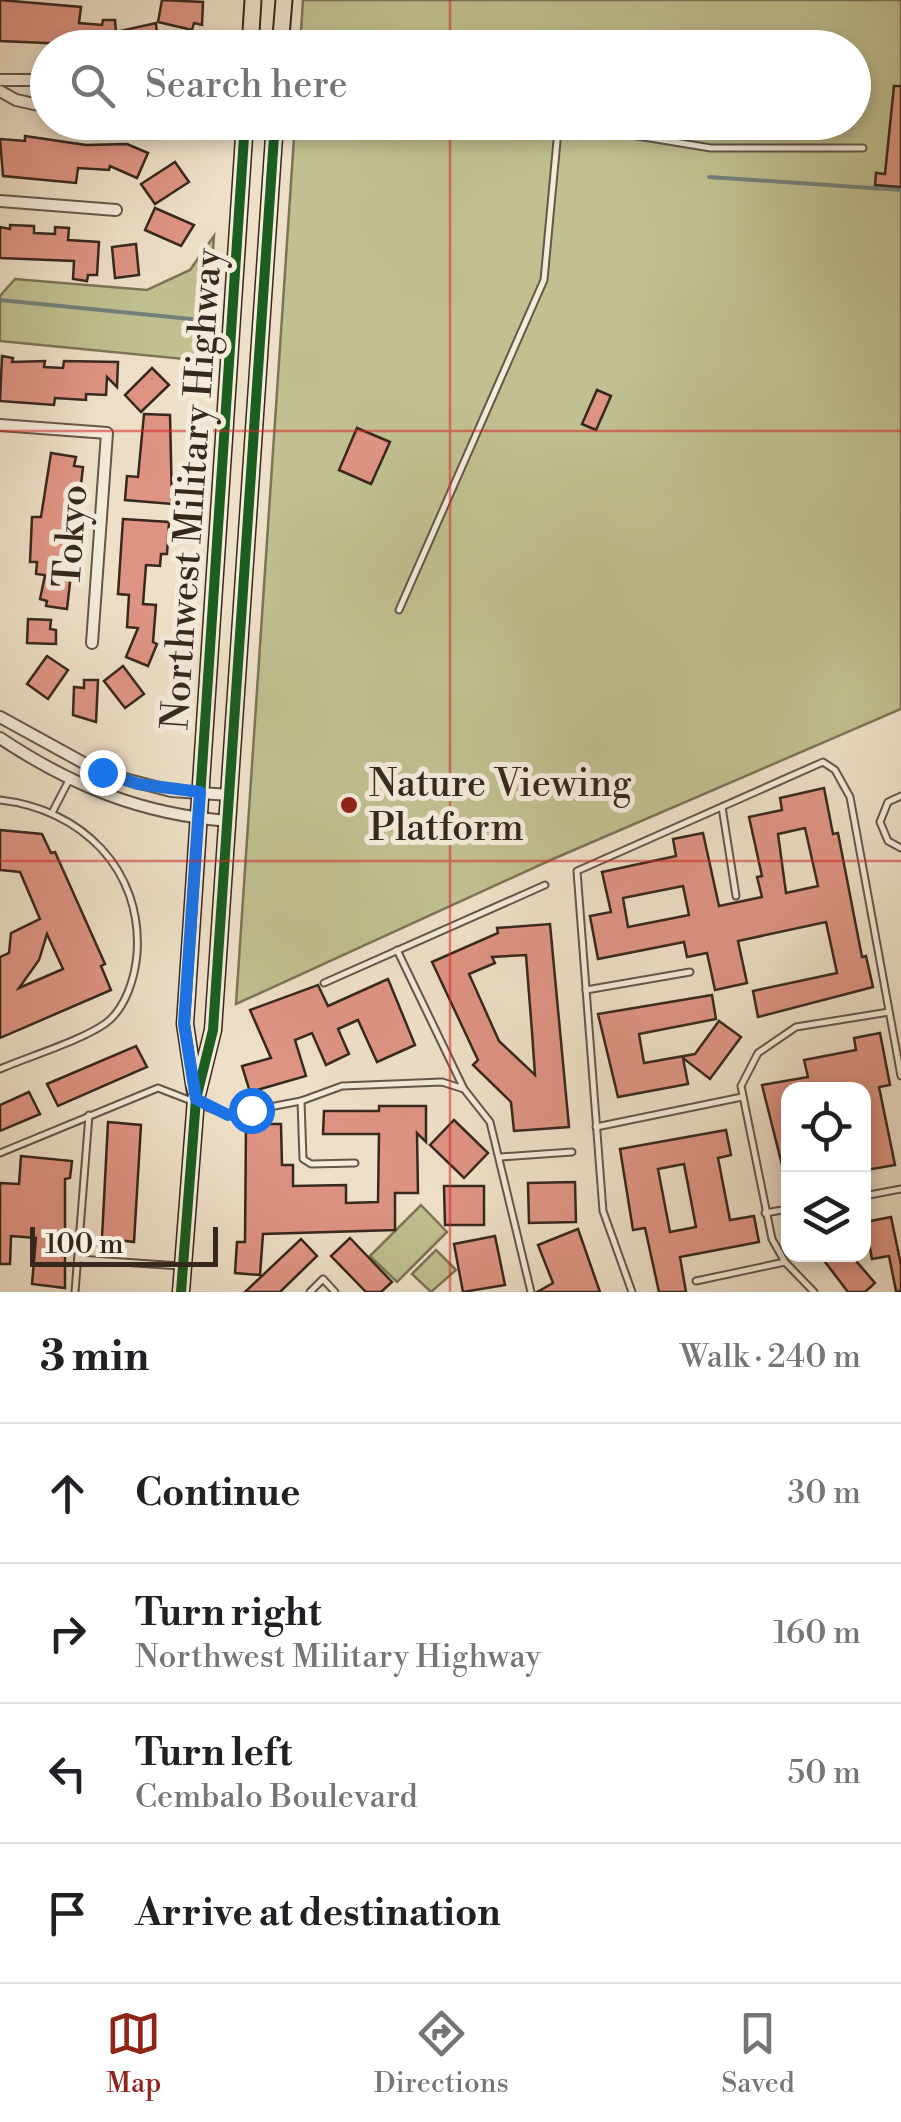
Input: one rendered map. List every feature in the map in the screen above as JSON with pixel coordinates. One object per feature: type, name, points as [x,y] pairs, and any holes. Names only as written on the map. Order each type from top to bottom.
[{"type":"main road","points":[[251,30],[254,0]]},
{"type":"main road","points":[[282,30],[284,0]]},
{"type":"main road","name":"Northwest Military Highway","points":[[196,1099],[184,1024],[244,140]]},
{"type":"main road","name":"Northwest Military Highway","points":[[181,1292],[196,1099],[214,1030],[274,140]]},
{"type":"street","points":[[0,80],[30,80]]},
{"type":"street","points":[[0,91],[30,103]]},
{"type":"street","points":[[0,201],[116,210]]},
{"type":"street","name":"Tokyo","points":[[0,425],[107,433],[92,643]]},
{"type":"street","points":[[0,716],[78,761],[138,784],[230,795]]},
{"type":"street","points":[[0,738],[69,780],[127,804],[198,819],[228,821]]},
{"type":"street","points":[[69,780],[78,761]]},
{"type":"lane","points":[[399,610],[544,280],[557,140]]},
{"type":"lane","points":[[658,140],[711,148],[863,148]]},
{"type":"lane","points":[[632,1292],[602,1211],[577,872],[823,762],[835,770],[850,797],[901,1076]]},
{"type":"lane","points":[[53,811],[69,780]]},
{"type":"lane","points":[[901,796],[888,802],[880,822],[888,841],[901,848]]},
{"type":"lane","points":[[0,800],[53,811],[107,853],[125,879],[136,924],[136,974],[107,1022],[0,1068]]},
{"type":"lane","points":[[722,807],[736,896]]},
{"type":"lane","points":[[324,983],[545,885]]},
{"type":"lane","points":[[397,950],[464,1088],[490,1122],[531,1292]]},
{"type":"lane","points":[[586,990],[690,972]]},
{"type":"lane","points":[[781,1254],[765,1213],[741,1086],[774,1039],[796,1027],[889,1012]]},
{"type":"lane","points":[[0,1153],[158,1088],[196,1099],[228,1115],[300,1101],[342,1086],[442,1082],[464,1088]]},
{"type":"lane","points":[[596,1127],[742,1097]]},
{"type":"lane","points":[[300,1101],[304,1159],[310,1164],[355,1164]]},
{"type":"lane","points":[[76,1292],[89,1114]]},
{"type":"lane","points":[[500,1157],[572,1152]]},
{"type":"lane","points":[[871,1195],[901,1189]]},
{"type":"lane","points":[[765,1213],[781,1210]]},
{"type":"lane","points":[[78,1259],[183,1266]]},
{"type":"lane","points":[[696,1280],[784,1262],[814,1292]]},
{"type":"lane","points":[[310,1292],[323,1280],[335,1292]]},
{"type":"green space","points":[[303,0],[901,0],[901,709],[553,859],[236,1004],[294,140],[871,140],[871,30],[301,30]]},
{"type":"green space","points":[[214,236],[204,361],[0,341],[0,296],[15,279],[147,290],[190,270]]},
{"type":"green space","points":[[421,1205],[447,1232],[397,1282],[370,1256]]},
{"type":"green space","points":[[436,1250],[456,1270],[431,1292],[412,1274]]},
{"type":"building","points":[[0,0],[81,7],[79,23],[102,25],[103,20],[115,20],[116,30],[30,30],[30,42],[0,41]]},
{"type":"building","points":[[162,0],[203,2],[202,25],[194,23],[192,30],[158,22]]},
{"type":"building","points":[[156,23],[157,30],[125,30]]},
{"type":"building","points":[[894,86],[901,86],[901,187],[875,185],[876,173],[885,174]]},
{"type":"building","points":[[25,136],[30,140],[86,145],[127,144],[148,153],[137,178],[110,166],[109,170],[78,168],[76,183],[3,176],[0,139],[25,141]]},
{"type":"building","points":[[175,162],[189,182],[155,204],[141,184]]},
{"type":"building","points":[[155,208],[194,225],[181,246],[145,230]]},
{"type":"building","points":[[10,225],[34,226],[34,233],[55,234],[55,227],[69,228],[68,240],[99,242],[97,275],[88,275],[87,281],[73,279],[74,261],[0,258],[0,227],[10,229]]},
{"type":"building","points":[[136,244],[139,275],[115,278],[112,247]]},
{"type":"building","points":[[2,356],[13,358],[12,362],[45,361],[44,367],[63,368],[64,361],[118,362],[117,387],[107,377],[106,395],[86,394],[86,400],[55,398],[54,405],[0,401]]},
{"type":"building","points":[[152,368],[169,385],[141,412],[125,395]]},
{"type":"building","points":[[597,390],[611,396],[596,430],[582,424]]},
{"type":"building","points":[[144,414],[170,415],[172,504],[125,500],[127,476],[138,477]]},
{"type":"building","points":[[357,428],[390,442],[371,484],[339,470]]},
{"type":"building","points":[[51,453],[76,457],[74,466],[83,467],[67,609],[46,606],[47,601],[40,599],[45,575],[36,574],[37,562],[30,562],[32,517],[41,517]]},
{"type":"building","points":[[123,519],[169,522],[167,554],[161,554],[160,566],[146,565],[143,604],[156,605],[153,642],[157,644],[148,666],[126,657],[138,628],[127,627],[129,595],[118,594]]},
{"type":"building","points":[[28,619],[51,620],[56,644],[27,643]]},
{"type":"building","points":[[47,656],[68,670],[48,699],[27,684]]},
{"type":"building","points":[[123,666],[144,694],[125,708],[104,681]]},
{"type":"building","points":[[84,680],[98,680],[96,722],[73,715],[74,687],[84,688]]},
{"type":"building","points":[[824,788],[833,834],[838,833],[862,957],[866,956],[873,987],[758,1017],[753,991],[837,973],[826,922],[738,941],[747,983],[715,990],[707,953],[687,957],[684,942],[598,959],[590,916],[611,912],[602,872],[676,856],[673,839],[703,833],[719,906],[762,897],[757,877],[762,876],[749,817],[782,810],[780,798]],"holes":[[[805,828],[818,886],[786,893],[778,834]],[[683,886],[689,915],[628,927],[623,898]]]},
{"type":"building","points":[[0,830],[42,834],[51,853],[55,852],[105,964],[101,966],[111,990],[0,1038],[0,957],[9,953],[11,933],[40,919],[20,872],[0,870]],"holes":[[[47,934],[63,969],[19,988],[39,960]]]},
{"type":"building","points":[[550,924],[569,1127],[514,1131],[511,1102],[473,1065],[478,1060],[432,962],[498,933],[497,928]],"holes":[[[526,955],[535,1075],[499,1041],[469,974],[495,963],[492,957]]]},
{"type":"building","points":[[388,979],[415,1045],[377,1062],[358,1020],[338,1029],[349,1054],[326,1065],[312,1033],[295,1040],[306,1076],[250,1092],[242,1066],[271,1058],[250,1010],[318,985],[328,1006]]},
{"type":"building","points":[[712,995],[716,1019],[639,1034],[644,1063],[695,1054],[719,1021],[741,1037],[710,1079],[683,1058],[688,1084],[618,1097],[598,1014]]},
{"type":"building","points":[[880,1033],[890,1085],[879,1087],[895,1165],[871,1169],[871,1082],[781,1082],[781,1161],[762,1085],[808,1077],[804,1060],[856,1050],[854,1038]]},
{"type":"building","points":[[136,1046],[147,1067],[58,1106],[47,1084]]},
{"type":"building","points":[[29,1092],[40,1114],[0,1131],[0,1105]]},
{"type":"building","points":[[379,1106],[426,1106],[426,1142],[417,1133],[418,1193],[395,1193],[395,1230],[263,1234],[260,1275],[235,1273],[237,1242],[245,1242],[246,1124],[281,1124],[282,1165],[293,1165],[293,1186],[346,1185],[346,1203],[378,1202],[379,1134],[323,1134],[324,1111],[379,1111]]},
{"type":"building","points":[[454,1120],[488,1153],[464,1178],[430,1145]]},
{"type":"building","points":[[108,1122],[141,1125],[134,1242],[102,1238]]},
{"type":"building","points":[[726,1130],[731,1155],[718,1158],[730,1220],[754,1216],[759,1242],[680,1257],[686,1292],[659,1292],[645,1228],[633,1230],[620,1149]],"holes":[[[684,1164],[696,1227],[670,1232],[658,1169]]]},
{"type":"building","points":[[21,1156],[72,1161],[70,1178],[65,1179],[65,1288],[32,1284],[36,1238],[11,1236],[10,1264],[0,1264],[0,1183],[19,1184]]},
{"type":"building","points":[[575,1182],[576,1222],[529,1223],[528,1183]]},
{"type":"building","points":[[444,1186],[484,1186],[484,1225],[445,1225]]},
{"type":"building","points":[[891,1217],[901,1265],[901,1291],[896,1291],[889,1256],[872,1259],[871,1221]]},
{"type":"building","points":[[578,1229],[600,1292],[537,1292],[553,1283],[538,1245]]},
{"type":"building","points":[[495,1236],[505,1285],[463,1292],[454,1244]]},
{"type":"building","points":[[350,1238],[392,1282],[381,1292],[366,1292],[331,1256]]},
{"type":"building","points":[[301,1239],[317,1256],[280,1292],[245,1292]]},
{"type":"building","points":[[825,1262],[857,1262],[875,1283],[865,1292],[848,1292]]},
{"type":"waterway","points":[[709,177],[901,190]]},
{"type":"waterway","points":[[0,300],[201,320]]},
{"type":"cycle path","points":[[194,1084],[185,1024],[244,140]]},
{"type":"cycle path","points":[[181,1292],[196,1099],[213,1030],[274,140]]},
{"type":"place","name":"Nature Viewing Platform","points":[[349,805]]},
{"type":"route","points":[[102,772],[171,791],[200,792],[184,1024],[196,1099],[228,1115],[251,1110]]}]
